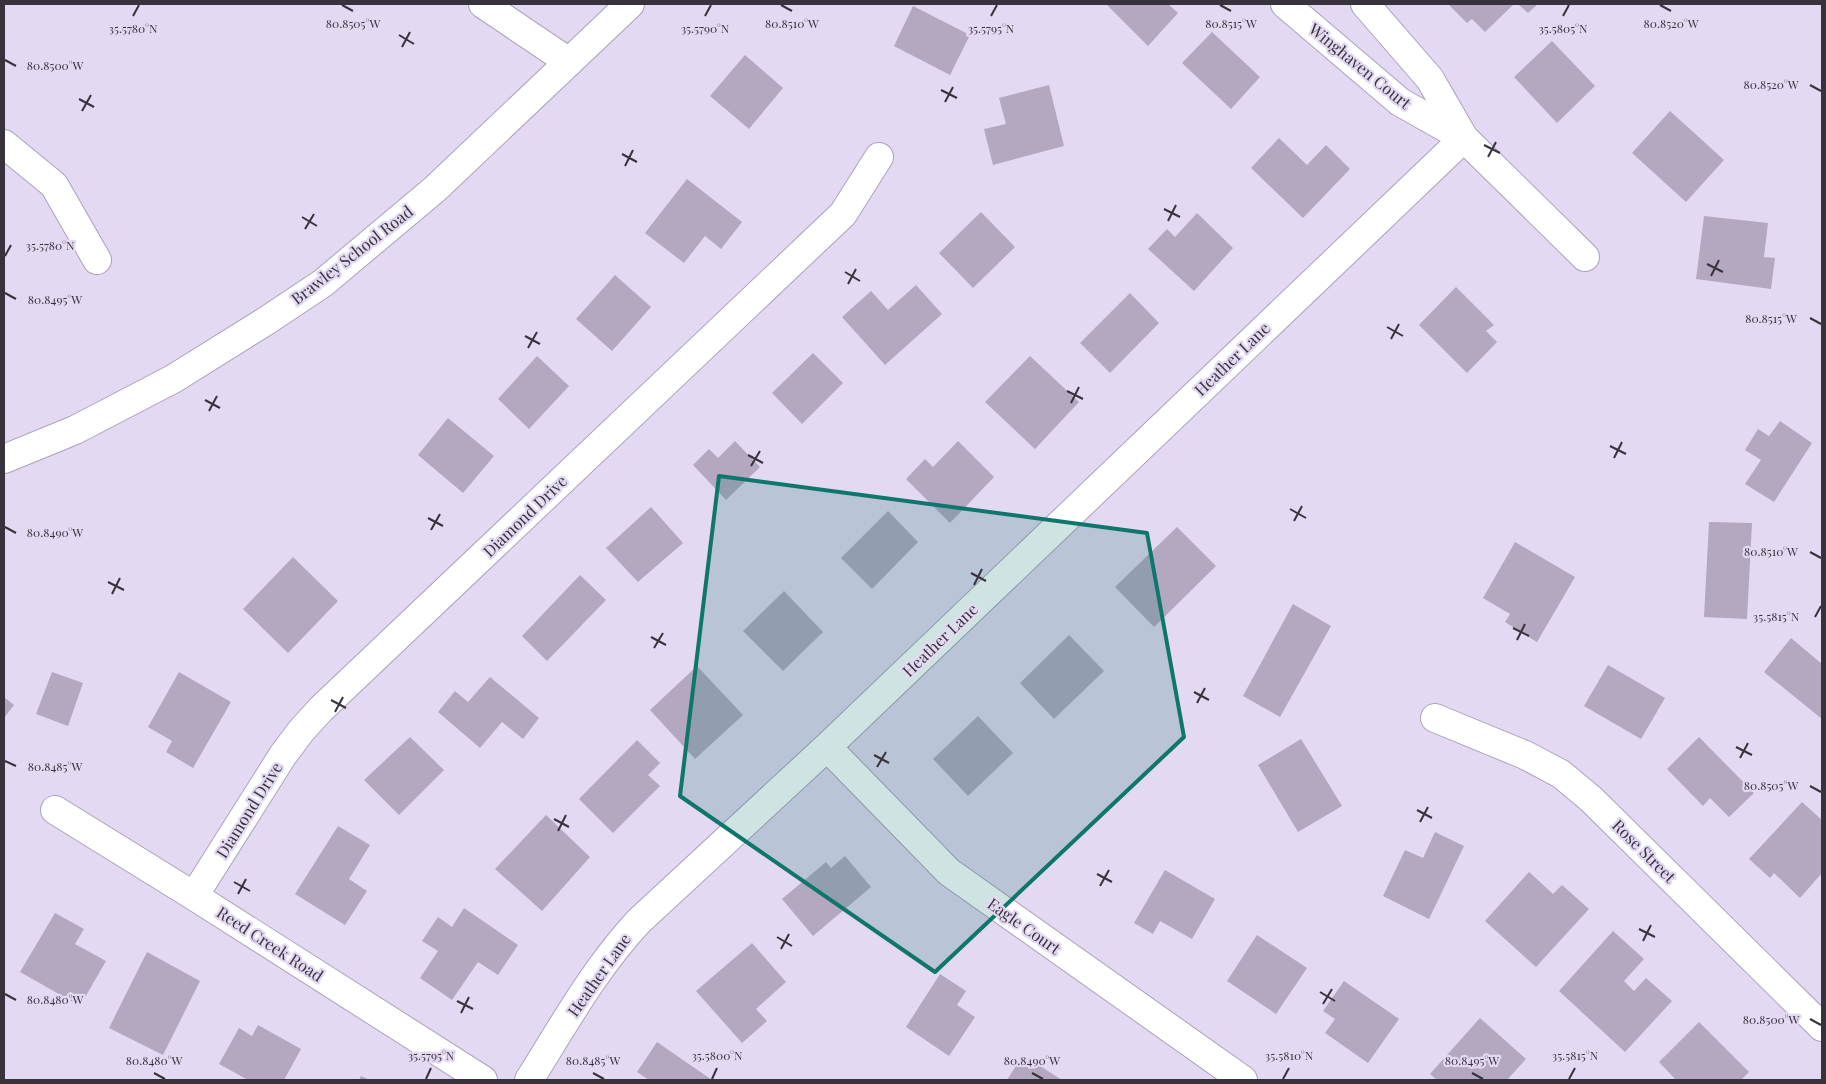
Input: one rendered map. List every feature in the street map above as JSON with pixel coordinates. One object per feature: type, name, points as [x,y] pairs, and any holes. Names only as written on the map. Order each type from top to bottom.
[{"type":"street","points":[[484,4],[569,62]]},
{"type":"street","name":"Brawley School Road","points":[[4,459],[75,430],[173,379],[323,283],[435,189],[630,4]]},
{"type":"street","name":"Winghaven Court","points":[[1285,4],[1400,102],[1464,138],[1585,257]]},
{"type":"street","name":"Winghaven Court","points":[[1365,4],[1430,79],[1464,138]]},
{"type":"street","name":"Heather Lane","points":[[529,1080],[602,966],[619,942],[639,921],[827,747],[1464,138]]},
{"type":"street","points":[[4,144],[54,185],[97,260]]},
{"type":"street","name":"Diamond Drive","points":[[194,896],[283,755],[321,709],[843,214],[879,157]]},
{"type":"street","name":"Rose Street","points":[[1436,718],[1525,755],[1560,774],[1591,799],[1822,1028]]},
{"type":"street","name":"Eagle Court","points":[[827,747],[949,872],[1243,1080]]},
{"type":"street","name":"Reed Creek Road","points":[[55,810],[483,1080]]},
{"type":"highlighted area","points":[[719,476],[1147,533],[1184,737],[935,972],[680,796]]},
{"type":"building","points":[[1106,4],[1168,4],[1178,13],[1148,46]]},
{"type":"building","points":[[1448,4],[1514,4],[1485,32],[1472,19],[1467,23]]},
{"type":"building","points":[[1518,4],[1538,4],[1528,13]]},
{"type":"building","points":[[913,6],[970,35],[950,75],[894,46]]},
{"type":"building","points":[[1212,32],[1260,77],[1231,109],[1182,63]]},
{"type":"building","points":[[1552,41],[1595,86],[1557,123],[1514,77]]},
{"type":"building","points":[[745,55],[783,88],[749,129],[710,96]]},
{"type":"building","points":[[1049,85],[1064,146],[993,165],[984,129],[1006,124],[999,98]]},
{"type":"building","points":[[1670,111],[1724,160],[1686,202],[1632,153]]},
{"type":"building","points":[[1279,138],[1307,165],[1326,145],[1350,169],[1303,218],[1251,168]]},
{"type":"building","points":[[687,179],[742,222],[721,249],[705,236],[684,263],[645,233]]},
{"type":"building","points":[[981,212],[1015,247],[973,288],[939,253]]},
{"type":"building","points":[[1197,213],[1233,248],[1194,291],[1148,249],[1167,229],[1175,237]]},
{"type":"building","points":[[1704,216],[1768,223],[1764,257],[1775,258],[1771,289],[1696,279]]},
{"type":"building","points":[[615,275],[651,307],[612,351],[576,319]]},
{"type":"building","points":[[916,285],[942,314],[885,365],[842,317],[871,291],[888,310]]},
{"type":"building","points":[[1456,287],[1494,325],[1486,331],[1497,342],[1467,373],[1419,325]]},
{"type":"building","points":[[1130,293],[1159,323],[1110,373],[1080,343]]},
{"type":"building","points":[[813,353],[843,383],[802,424],[772,393]]},
{"type":"building","points":[[537,356],[569,386],[529,429],[498,399]]},
{"type":"building","points":[[1030,356],[1079,402],[1035,449],[985,402]]},
{"type":"building","points":[[448,418],[494,456],[463,493],[418,455]]},
{"type":"building","points":[[1780,421],[1812,443],[1774,502],[1745,484],[1761,460],[1745,450],[1758,429],[1769,436]]},
{"type":"building","points":[[735,441],[760,467],[726,500],[693,465],[709,449],[718,458]]},
{"type":"building","points":[[958,441],[994,477],[950,523],[906,479],[925,459],[933,467]]},
{"type":"building","points":[[651,507],[683,543],[638,582],[606,548]]},
{"type":"building","points":[[888,511],[918,542],[872,589],[841,558]]},
{"type":"building","points":[[1709,522],[1752,523],[1747,619],[1704,617]]},
{"type":"building","points":[[1177,527],[1216,566],[1154,627],[1115,587]]},
{"type":"building","points":[[1515,542],[1575,577],[1537,642],[1505,622],[1510,614],[1483,598]]},
{"type":"building","points":[[293,557],[338,601],[288,653],[243,609]]},
{"type":"building","points":[[580,575],[606,600],[547,661],[522,636]]},
{"type":"building","points":[[784,591],[823,632],[783,671],[743,631]]},
{"type":"building","points":[[1293,604],[1331,626],[1280,717],[1243,696]]},
{"type":"building","points":[[1069,635],[1104,671],[1054,719],[1020,683]]},
{"type":"building","points":[[1791,638],[1822,664],[1822,719],[1764,672]]},
{"type":"building","points":[[1608,665],[1665,698],[1641,739],[1584,706]]},
{"type":"building","points":[[697,666],[743,715],[695,759],[650,710]]},
{"type":"building","points":[[52,672],[83,683],[68,726],[36,714]]},
{"type":"building","points":[[179,672],[231,702],[193,768],[166,752],[172,741],[148,727]]},
{"type":"building","points":[[490,677],[539,718],[523,739],[502,722],[480,748],[438,712],[455,691],[468,702]]},
{"type":"building","points":[[4,697],[14,705],[4,718]]},
{"type":"building","points":[[978,716],[1013,753],[968,796],[933,759]]},
{"type":"building","points":[[410,737],[444,770],[399,815],[364,780]]},
{"type":"building","points":[[1699,737],[1754,793],[1729,817],[1710,798],[1703,806],[1667,769]]},
{"type":"building","points":[[1301,739],[1342,806],[1298,832],[1258,765]]},
{"type":"building","points":[[637,740],[660,763],[648,775],[660,786],[613,833],[579,799]]},
{"type":"building","points":[[1802,802],[1822,820],[1822,873],[1800,898],[1774,873],[1770,878],[1749,859]]},
{"type":"building","points":[[546,815],[590,857],[542,911],[495,869]]},
{"type":"building","points":[[338,826],[370,845],[349,879],[367,891],[345,925],[295,894]]},
{"type":"building","points":[[1435,832],[1464,846],[1429,919],[1383,896],[1405,850],[1423,858]]},
{"type":"building","points":[[845,856],[871,887],[813,936],[782,899],[826,862],[831,868]]},
{"type":"building","points":[[1165,870],[1215,899],[1192,939],[1160,921],[1153,934],[1134,923]]},
{"type":"building","points":[[1529,872],[1553,894],[1562,885],[1589,909],[1536,967],[1485,921]]},
{"type":"building","points":[[464,908],[518,945],[498,975],[478,962],[452,1000],[420,978],[438,951],[422,941],[438,917],[452,927]]},
{"type":"building","points":[[55,913],[84,929],[75,944],[106,961],[80,1006],[20,972]]},
{"type":"building","points":[[1613,931],[1644,959],[1624,981],[1634,991],[1646,978],[1672,1001],[1625,1052],[1559,991]]},
{"type":"building","points":[[1257,935],[1307,968],[1276,1014],[1227,981]]},
{"type":"building","points":[[752,943],[786,982],[756,1009],[767,1021],[742,1043],[696,991]]},
{"type":"building","points":[[147,952],[200,981],[163,1055],[109,1028]]},
{"type":"building","points":[[940,974],[966,991],[957,1005],[975,1017],[949,1056],[906,1027]]},
{"type":"building","points":[[1344,981],[1399,1019],[1368,1063],[1325,1033],[1335,1019],[1323,1011]]},
{"type":"building","points":[[1480,1018],[1526,1059],[1507,1080],[1437,1080],[1430,1074]]},
{"type":"building","points":[[1699,1022],[1749,1072],[1741,1080],[1676,1080],[1659,1062]]},
{"type":"building","points":[[258,1025],[301,1049],[284,1080],[248,1080],[219,1064],[239,1028],[252,1036]]},
{"type":"building","points":[[657,1042],[712,1080],[649,1080],[637,1072]]},
{"type":"building","points":[[1023,1055],[1062,1080],[1007,1080]]},
{"type":"building","points":[[361,1076],[370,1080],[359,1080]]}]
